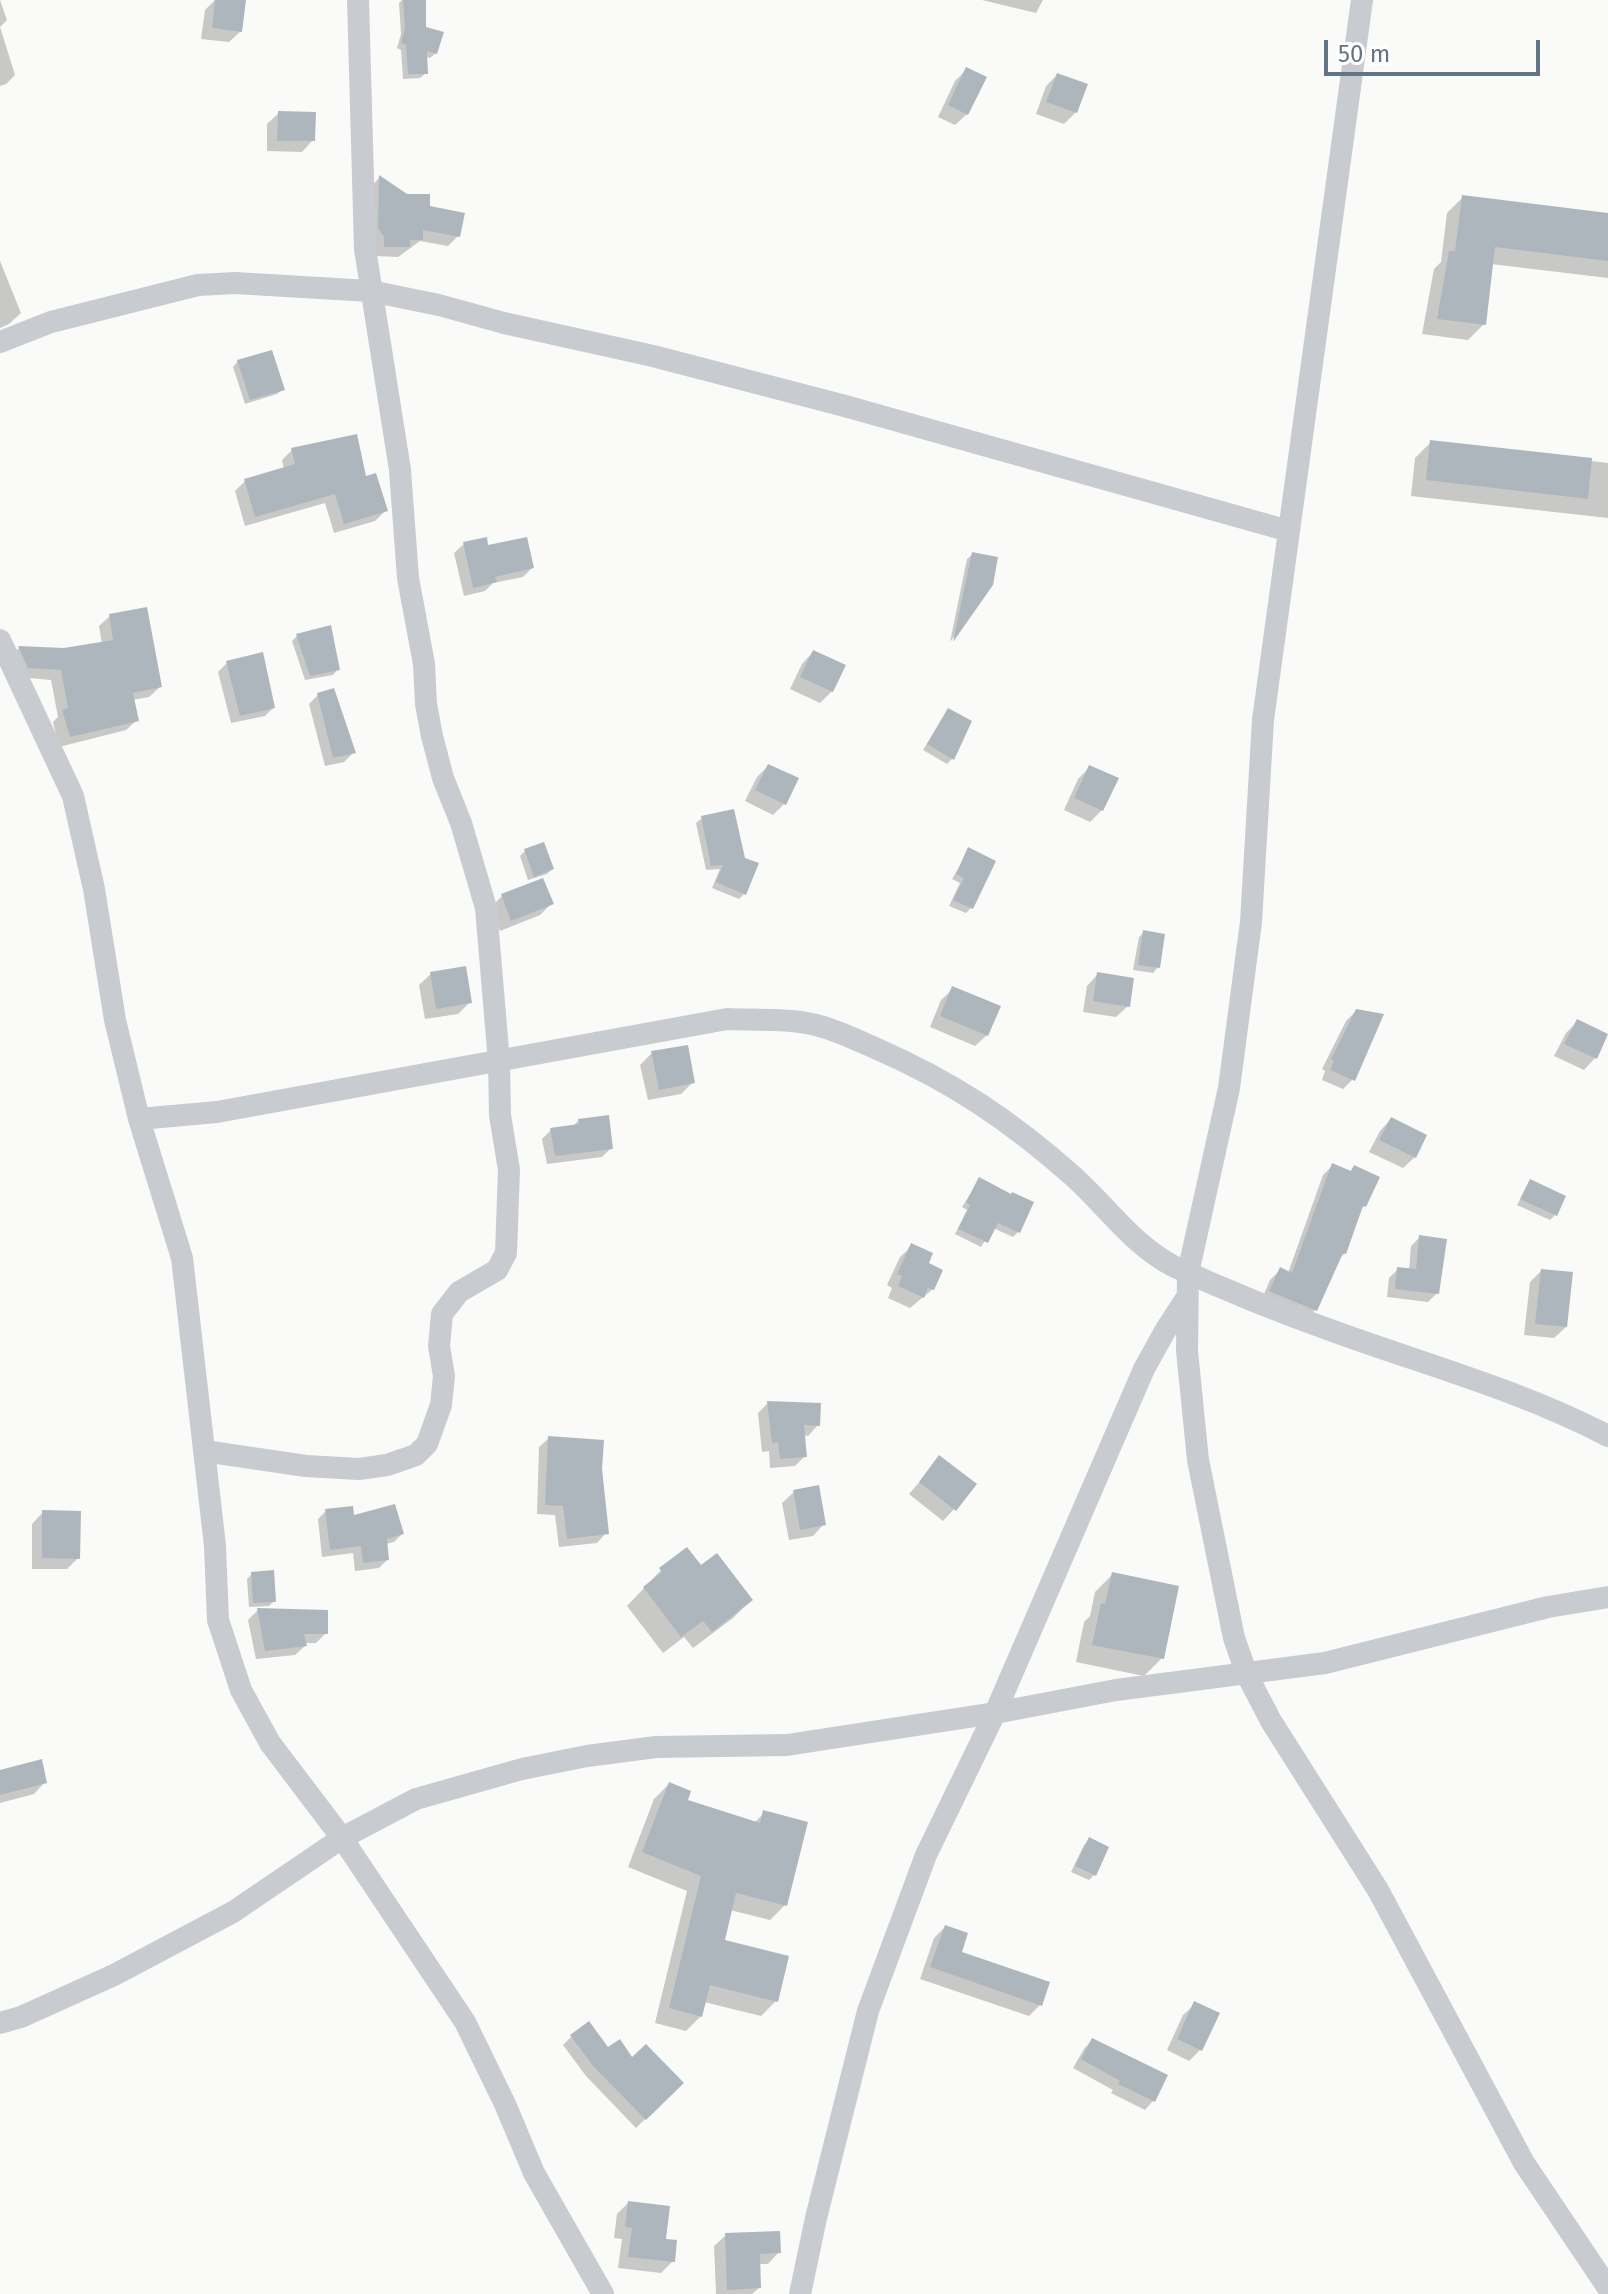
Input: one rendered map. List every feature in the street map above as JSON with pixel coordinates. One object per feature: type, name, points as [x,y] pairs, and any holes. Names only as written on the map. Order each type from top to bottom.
[{"type":"street","points":[[204,1451],[306,1466],[359,1469],[387,1465],[416,1455],[427,1444],[441,1405],[444,1376],[439,1346],[442,1314],[459,1292],[497,1270],[506,1253],[509,1170],[500,1115],[499,1062],[486,908],[432,736],[424,664],[408,578],[400,470],[370,291],[361,195],[363,136],[358,0]]},
{"type":"street","points":[[1362,0],[1263,720],[1251,922],[1229,1088],[1188,1273],[1187,1351],[1198,1460],[1234,1638],[1247,1675],[1271,1721],[1378,1890],[1524,2163],[1608,2288]]},
{"type":"street","points":[[0,342],[51,322],[198,285],[272,284],[370,291],[653,356],[845,406],[1289,531]]},
{"type":"street","points":[[0,640],[73,796],[92,877],[115,1020],[139,1119],[182,1258],[215,1546],[218,1620],[241,1690],[270,1743],[342,1838],[465,2022],[534,2173],[603,2294]]},
{"type":"street","points":[[139,1119],[217,1112],[727,1019],[802,1022],[890,1054],[961,1090],[1027,1136],[1086,1188],[1125,1231],[1156,1257],[1331,1331],[1503,1388],[1563,1412],[1608,1436]]},
{"type":"street","points":[[800,2294],[868,2011],[926,1855],[995,1713],[1144,1369],[1187,1297]]},
{"type":"street","points":[[0,2023],[21,2017],[114,1975],[233,1912],[342,1838],[416,1799],[522,1769],[656,1747],[787,1745],[995,1713],[1116,1690],[1325,1663],[1533,1611],[1608,1597]]},
{"type":"building","points":[[215,0],[246,0],[242,32],[212,28]]},
{"type":"building","points":[[403,0],[426,0],[426,27],[444,32],[437,54],[427,51],[428,74],[408,74],[406,45],[401,43],[405,28]]},
{"type":"building","points":[[966,67],[987,77],[968,115],[948,105]]},
{"type":"building","points":[[1057,73],[1088,84],[1077,113],[1046,102]]},
{"type":"building","points":[[278,111],[316,112],[315,141],[277,141]]},
{"type":"building","points":[[379,175],[407,194],[430,194],[430,206],[465,213],[460,237],[423,230],[423,240],[410,240],[410,247],[384,247],[384,237],[378,228]]},
{"type":"building","points":[[1462,195],[1608,213],[1608,261],[1495,247],[1486,325],[1437,319],[1449,251],[1455,251]]},
{"type":"building","points":[[272,350],[285,390],[250,400],[237,360]]},
{"type":"building","points":[[357,434],[366,476],[376,473],[388,511],[344,524],[335,494],[255,517],[244,479],[295,464],[291,448]]},
{"type":"building","points":[[1430,440],[1592,458],[1588,499],[1426,480]]},
{"type":"building","points":[[487,537],[488,545],[527,537],[534,568],[495,577],[497,582],[473,588],[463,542]]},
{"type":"building","points":[[972,552],[998,557],[993,585],[953,642]]},
{"type":"building","points":[[147,607],[162,687],[133,693],[139,721],[70,737],[62,710],[68,708],[61,670],[28,668],[18,646],[64,648],[113,640],[109,614]]},
{"type":"building","points":[[331,625],[340,670],[310,676],[296,634]]},
{"type":"building","points":[[813,650],[846,665],[833,692],[800,677]]},
{"type":"building","points":[[263,652],[275,708],[240,716],[226,661]]},
{"type":"building","points":[[334,688],[356,753],[333,758],[317,693]]},
{"type":"building","points":[[948,708],[972,721],[954,760],[927,744]]},
{"type":"building","points":[[768,764],[799,778],[786,805],[755,790]]},
{"type":"building","points":[[1089,765],[1119,778],[1103,811],[1074,798]]},
{"type":"building","points":[[734,809],[745,858],[759,863],[746,895],[716,882],[723,865],[711,866],[701,816]]},
{"type":"building","points":[[544,842],[554,869],[534,877],[524,849]]},
{"type":"building","points":[[968,847],[996,861],[973,909],[953,900],[964,878],[956,874]]},
{"type":"building","points":[[543,878],[554,904],[511,921],[501,894]]},
{"type":"building","points":[[1143,930],[1165,934],[1160,968],[1138,965]]},
{"type":"building","points":[[466,966],[472,1003],[436,1009],[430,972]]},
{"type":"building","points":[[1097,972],[1134,978],[1130,1007],[1093,1001]]},
{"type":"building","points":[[952,986],[1001,1006],[988,1036],[940,1016]]},
{"type":"building","points":[[1356,1009],[1384,1014],[1355,1081],[1330,1070],[1334,1061],[1331,1059]]},
{"type":"building","points":[[1577,1019],[1608,1034],[1597,1059],[1564,1044]]},
{"type":"building","points":[[688,1045],[695,1083],[659,1090],[651,1051]]},
{"type":"building","points":[[609,1115],[613,1149],[555,1156],[550,1128],[579,1124],[578,1119]]},
{"type":"building","points":[[1391,1117],[1427,1135],[1416,1158],[1379,1140]]},
{"type":"building","points":[[1332,1163],[1351,1171],[1354,1165],[1380,1177],[1366,1207],[1363,1206],[1346,1254],[1343,1253],[1317,1311],[1269,1291],[1280,1267],[1292,1273]]},
{"type":"building","points":[[979,1177],[1034,1202],[1020,1233],[998,1223],[988,1243],[958,1229],[970,1205],[966,1202]]},
{"type":"building","points":[[1530,1179],[1566,1196],[1557,1216],[1520,1199]]},
{"type":"building","points":[[1419,1235],[1447,1239],[1439,1294],[1395,1289],[1397,1267],[1416,1269]]},
{"type":"building","points":[[911,1243],[933,1253],[929,1263],[943,1270],[934,1290],[928,1288],[924,1298],[898,1286],[902,1276],[897,1274]]},
{"type":"building","points":[[1541,1269],[1573,1272],[1567,1327],[1535,1324]]},
{"type":"building","points":[[767,1401],[821,1403],[820,1426],[804,1425],[807,1457],[780,1459],[778,1442],[772,1443]]},
{"type":"building","points":[[548,1436],[604,1440],[602,1469],[609,1534],[567,1539],[563,1506],[545,1505]]},
{"type":"building","points":[[939,1455],[977,1484],[956,1511],[919,1482]]},
{"type":"building","points":[[819,1485],[826,1525],[800,1530],[793,1490]]},
{"type":"building","points":[[395,1504],[404,1534],[387,1539],[389,1560],[363,1563],[361,1546],[330,1550],[325,1509],[353,1506],[354,1515]]},
{"type":"building","points":[[42,1510],[81,1511],[80,1559],[42,1558]]},
{"type":"building","points":[[687,1547],[701,1565],[717,1553],[753,1600],[712,1632],[703,1621],[681,1637],[643,1587],[662,1572],[659,1568]]},
{"type":"building","points":[[274,1570],[276,1602],[253,1603],[251,1572]]},
{"type":"building","points":[[1112,1572],[1179,1586],[1164,1659],[1092,1645],[1101,1603],[1105,1604]]},
{"type":"building","points":[[257,1608],[328,1610],[328,1634],[304,1634],[307,1646],[265,1651]]},
{"type":"building","points":[[42,1759],[47,1783],[0,1795],[0,1770]]},
{"type":"building","points":[[669,1782],[691,1791],[688,1800],[760,1823],[763,1810],[808,1822],[787,1906],[736,1893],[725,1940],[789,1956],[778,2002],[710,1985],[702,2017],[669,2008],[701,1876],[642,1852]]},
{"type":"building","points":[[1089,1837],[1109,1847],[1096,1876],[1075,1866]]},
{"type":"building","points":[[945,1925],[968,1933],[962,1952],[1050,1982],[1042,2006],[930,1967]]},
{"type":"building","points":[[1194,2001],[1220,2013],[1202,2051],[1177,2039]]},
{"type":"building","points":[[589,2021],[608,2047],[620,2039],[632,2057],[646,2044],[684,2083],[646,2120],[594,2067],[570,2035]]},
{"type":"building","points":[[1092,2038],[1168,2075],[1155,2102],[1118,2084],[1120,2081],[1081,2059]]},
{"type":"building","points":[[628,2201],[670,2206],[666,2239],[677,2240],[675,2262],[628,2257],[632,2228],[625,2227]]},
{"type":"building","points":[[780,2231],[781,2253],[760,2254],[761,2288],[727,2290],[725,2233]]}]
